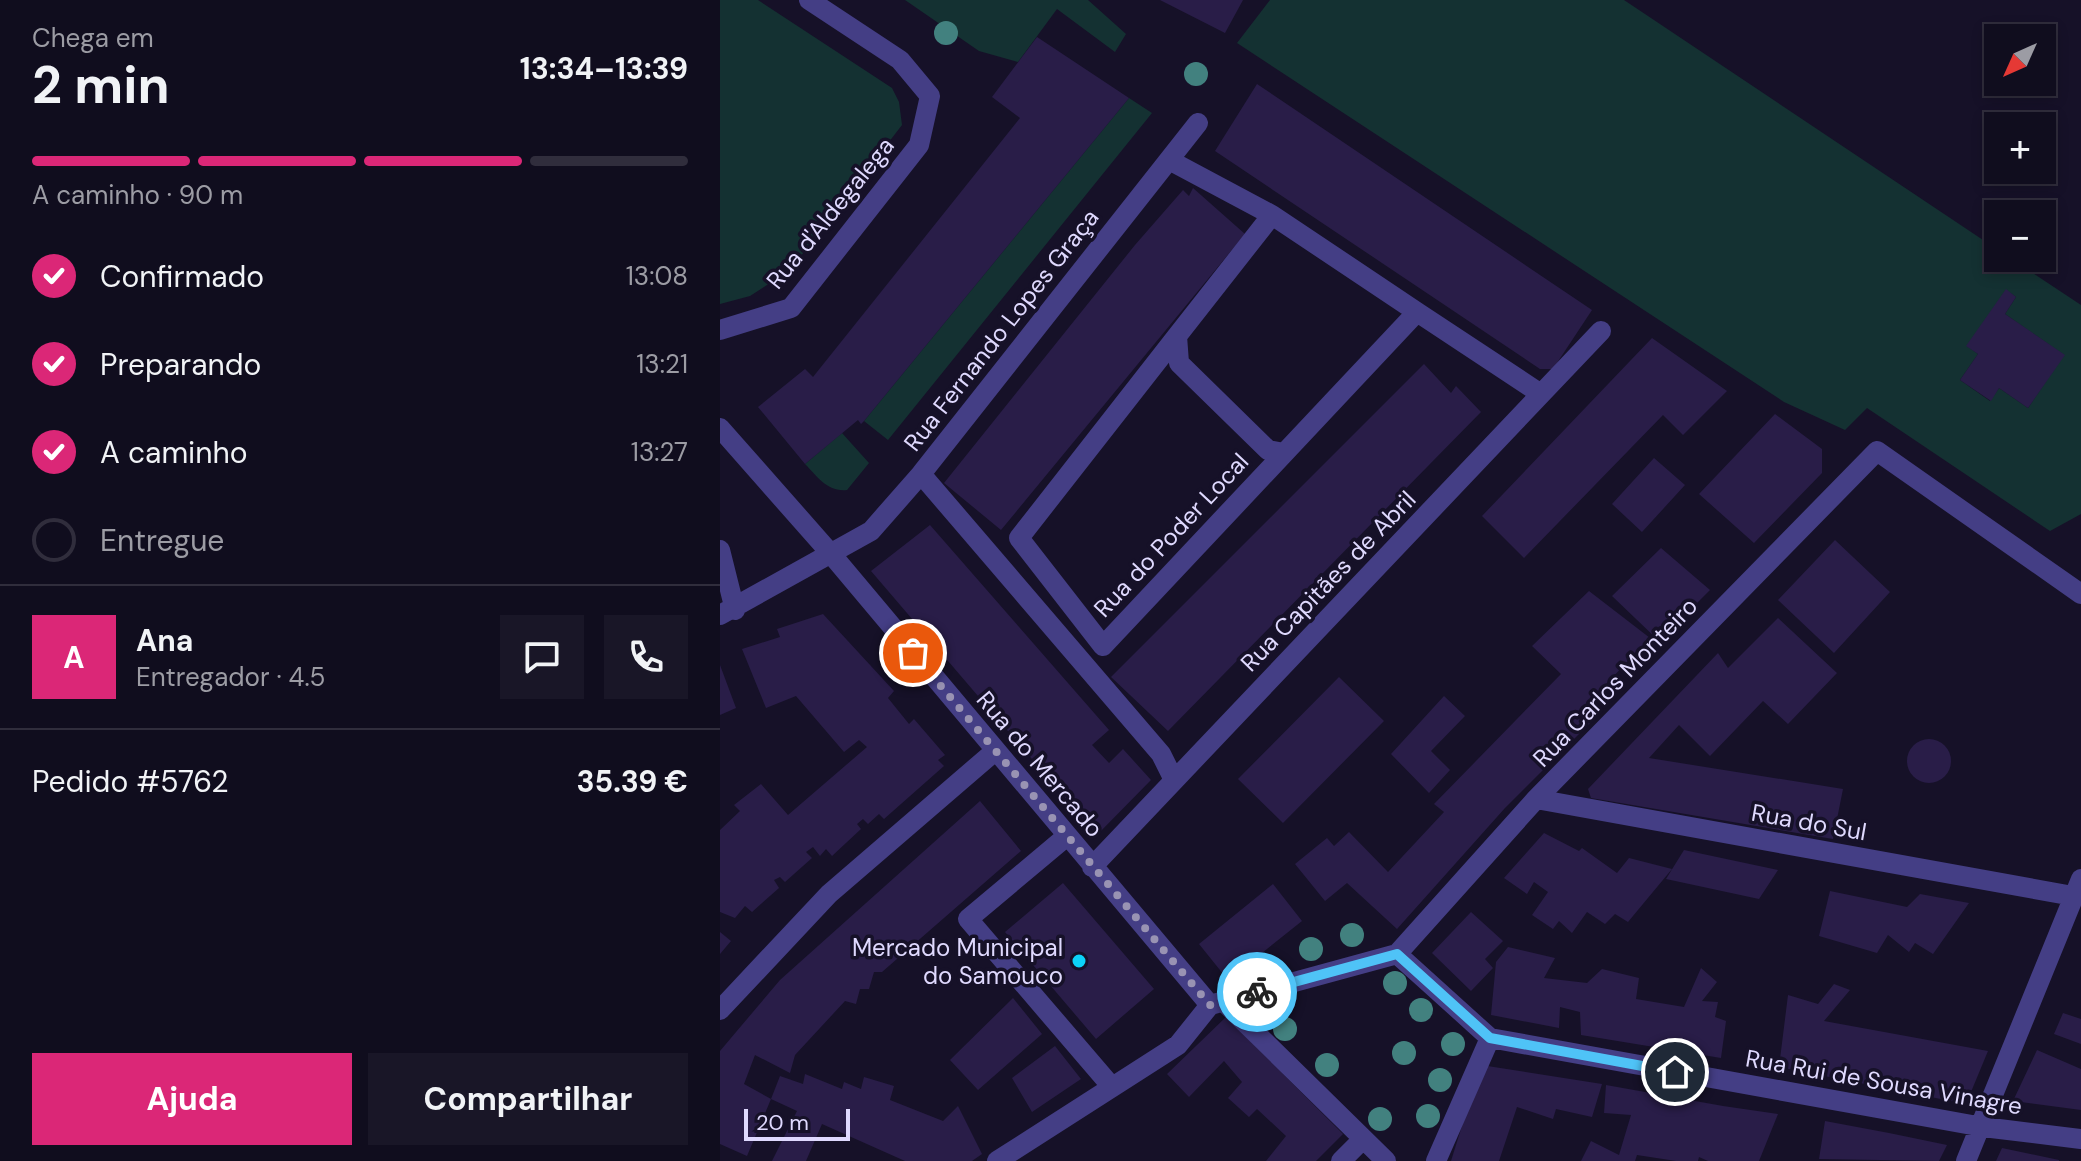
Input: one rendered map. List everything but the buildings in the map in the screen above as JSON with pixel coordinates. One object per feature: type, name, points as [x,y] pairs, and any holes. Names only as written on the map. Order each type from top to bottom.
[{"type":"street","name":"Rua d'Aldegalega","points":[[720,330],[791,308],[919,145],[930,96],[900,60],[809,0]]},
{"type":"street","name":"Rua Fernando Lopes Graça","points":[[728,612],[871,531],[921,474],[1198,123]]},
{"type":"street","points":[[1169,160],[1272,215],[1541,394]]},
{"type":"street","name":"Rua do Poder Local","points":[[1272,215],[1019,538],[1103,646],[1417,312]]},
{"type":"street","name":"Rua Capitães de Abril","points":[[1092,867],[1601,331]]},
{"type":"street","name":"Rua do Poder Local","points":[[1177,336],[1179,363],[1268,450],[1284,453]]},
{"type":"street","name":"Rua do Mercado","points":[[720,428],[832,555],[1092,867],[1216,1003],[1386,1161]]},
{"type":"street","name":"Rua Carlos Monteiro","points":[[1397,954],[1536,799],[1877,451],[2081,594]]},
{"type":"street","points":[[921,474],[1161,754],[1174,780]]},
{"type":"street","points":[[720,550],[728,612]]},
{"type":"street","points":[[720,1010],[829,894],[995,751]]},
{"type":"street","name":"Rua do Sul","points":[[1536,799],[2077,888]]},
{"type":"street","points":[[1067,836],[968,919],[1112,1087]]},
{"type":"street","points":[[1966,1161],[1983,1127],[2077,888]]},
{"type":"street","points":[[997,1161],[1178,1045],[1216,1003],[1397,954],[1490,1038],[1436,1161]]},
{"type":"street","name":"Rua Rui de Sousa Vinagre","points":[[1490,1038],[1983,1127],[2081,1139]]},
{"type":"street","points":[[1341,1161],[1363,1139]]},
{"type":"green space","points":[[720,0],[758,0],[892,88],[899,102],[902,125],[790,270],[750,296],[720,304]]},
{"type":"green space","points":[[905,0],[1088,0],[1126,34],[1115,52],[1057,9],[1018,62],[979,51]]},
{"type":"green space","points":[[1270,0],[1624,0],[1984,241],[1984,272],[2031,272],[2081,305],[2081,514],[2050,531],[1867,408],[1845,430],[1784,402],[1237,43]],"holes":[[[2006,290],[2016,297],[2005,314],[2064,355],[2028,408],[1999,388],[1990,401],[1960,380],[1978,354],[1967,346]]]},
{"type":"green space","points":[[1129,98],[1152,113],[888,440],[864,421]]},
{"type":"green space","points":[[842,433],[869,463],[847,490],[828,486],[805,464]]},
{"type":"way so far","points":[[913,653],[1210,1005],[1257,992]]},
{"type":"place","name":"Mercado Municipal do Samouco","points":[[1079,961]]},
{"type":"route","points":[[1257,992],[1397,954],[1490,1038],[1675,1072]]}]
